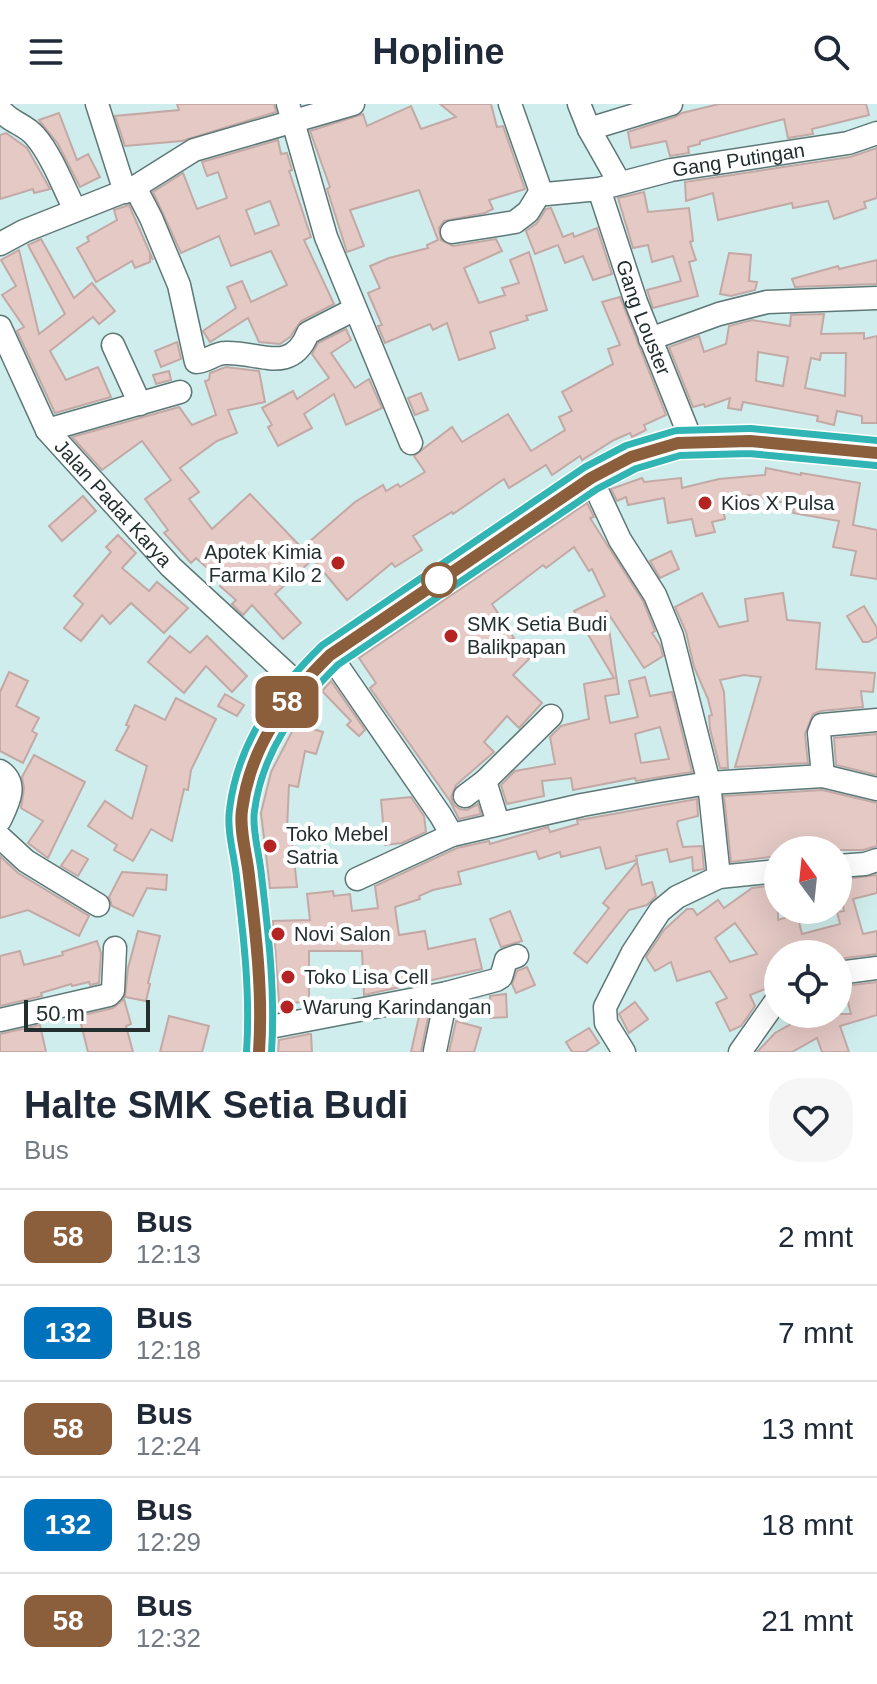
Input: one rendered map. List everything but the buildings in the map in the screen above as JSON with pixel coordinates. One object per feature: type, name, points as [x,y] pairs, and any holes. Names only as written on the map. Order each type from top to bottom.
[{"type":"highway","points":[[260,1040],[260,978],[241,813],[250,770],[269,728],[299,685],[330,655],[591,478],[655,448],[678,443],[750,441],[877,453]]},
{"type":"street","points":[[97,104],[130,189],[151,218],[179,285],[196,362],[227,352],[271,360],[287,356],[303,344],[308,333],[355,309]]},
{"type":"street","points":[[452,232],[515,222],[528,212],[541,191],[510,104]]},
{"type":"street","name":"Gang Louster","points":[[579,104],[609,185],[650,339],[692,442]]},
{"type":"street","points":[[589,129],[671,104]]},
{"type":"street","points":[[0,244],[130,189],[194,150],[291,112],[344,105]]},
{"type":"street","points":[[0,109],[5,117],[25,126],[37,138],[75,210]]},
{"type":"street","points":[[291,112],[326,237],[411,443]]},
{"type":"street","name":"Gang Putingan","points":[[541,191],[546,194],[609,185],[671,170],[848,143],[877,133]]},
{"type":"street","points":[[650,339],[719,314],[767,302],[877,298]]},
{"type":"street","name":"Jalan Padat Karya","points":[[0,327],[47,430],[171,567],[299,685]]},
{"type":"street","points":[[113,345],[140,404]]},
{"type":"street","points":[[47,430],[180,392]]},
{"type":"street","points":[[591,478],[620,540],[655,595],[672,636],[709,783],[719,877]]},
{"type":"street","points":[[330,655],[452,835]]},
{"type":"street","points":[[465,796],[485,781],[551,716]]},
{"type":"street","points":[[823,776],[820,727],[824,723],[877,720]]},
{"type":"street","points":[[0,771],[9,778],[11,788],[10,799],[0,820]]},
{"type":"street","points":[[357,879],[452,835],[498,823],[709,783],[823,776],[877,789]]},
{"type":"street","points":[[485,781],[498,823]]},
{"type":"street","points":[[0,837],[26,861],[98,905]]},
{"type":"street","points":[[852,865],[877,860]]},
{"type":"street","points":[[624,1052],[606,1023],[605,1007],[633,952],[660,911],[677,897],[719,877],[764,872]]},
{"type":"street","points":[[0,1020],[109,995],[113,991],[115,948]]},
{"type":"street","points":[[260,1040],[501,977],[504,963],[517,956]]},
{"type":"street","points":[[852,971],[877,968]]},
{"type":"street","points":[[435,1051],[447,993]]},
{"type":"street","points":[[740,1052],[764,1018]]},
{"type":"bus line","name":"58","points":[[259,1052],[260,978],[241,813],[250,770],[269,728],[299,685],[330,655],[447,574],[537,517],[591,478],[631,457],[678,443],[750,441],[877,453]]},
{"type":"place","name":"Kios X Pulsa","points":[[705,503]]},
{"type":"place","name":"Apotek Kimia Farma Kilo 2","points":[[338,563]]},
{"type":"place","name":"SMK Setia Budi Balikpapan","points":[[451,636]]},
{"type":"place","name":"Toko Mebel Satria","points":[[270,846]]},
{"type":"place","name":"Novi Salon","points":[[278,934]]},
{"type":"place","name":"Toko Lisa Cell","points":[[288,977]]},
{"type":"place","name":"Warung Karindangan","points":[[287,1007]]}]
